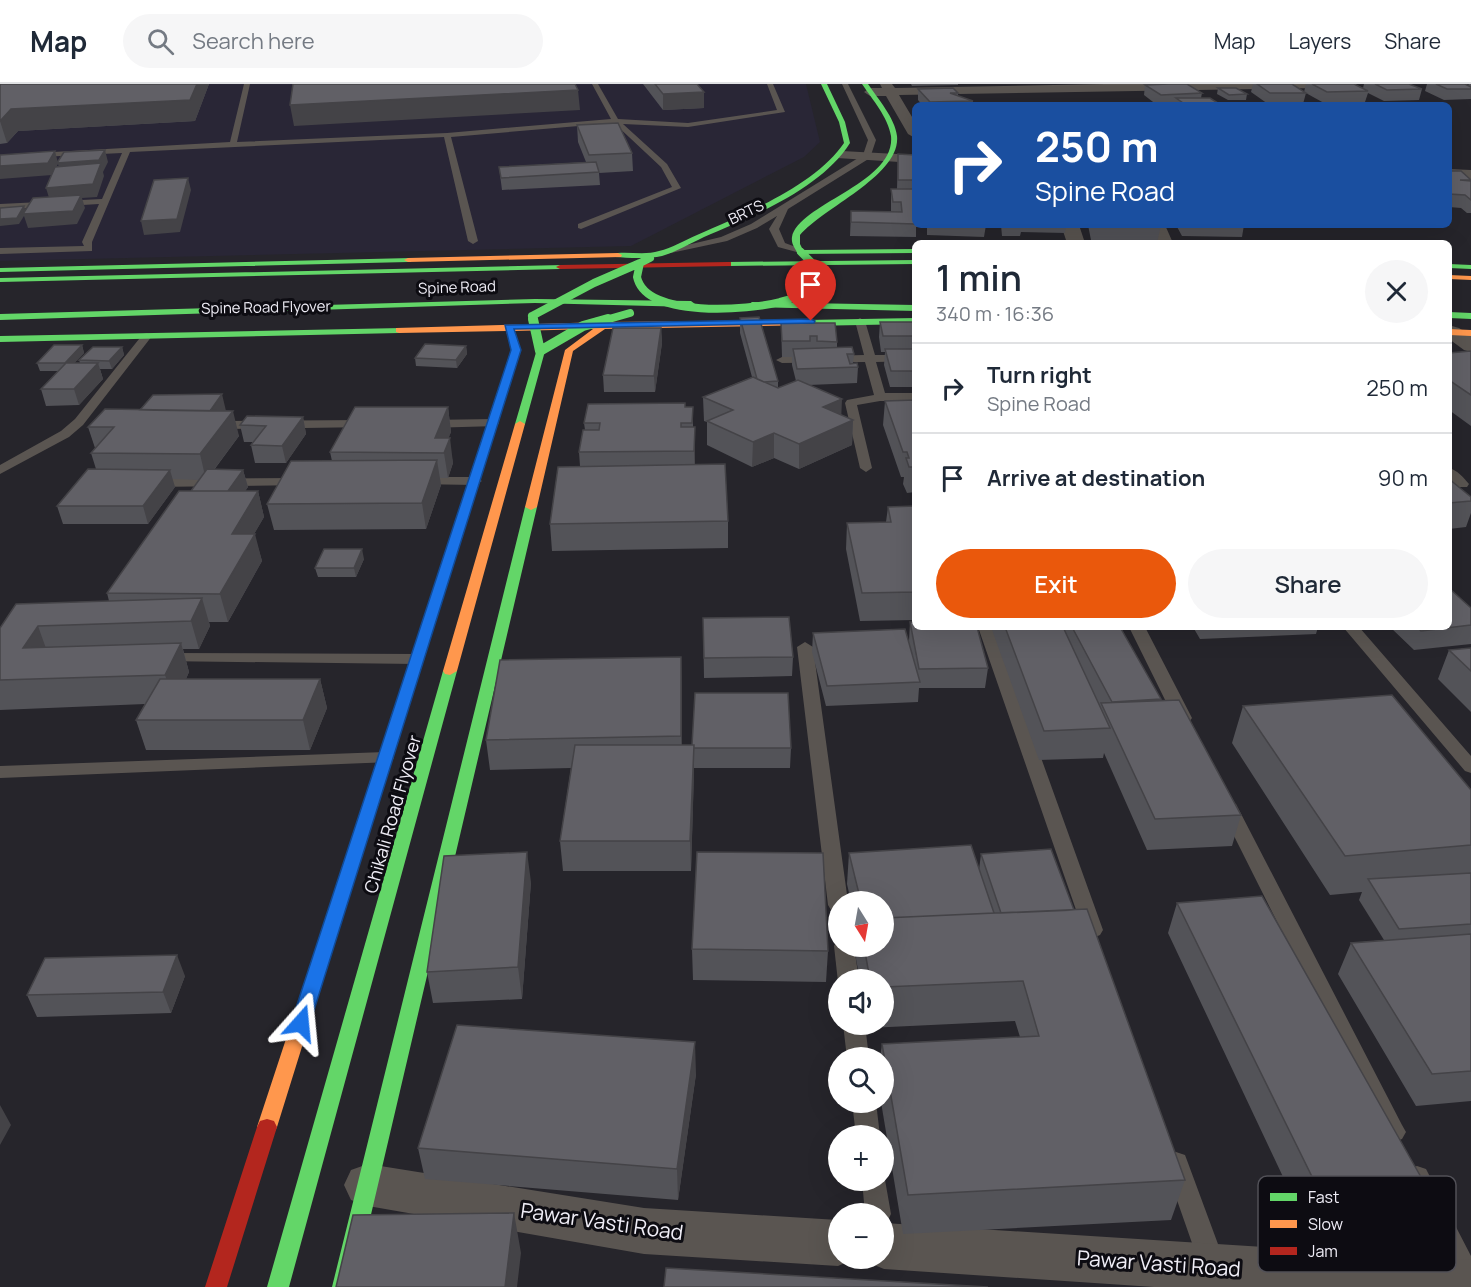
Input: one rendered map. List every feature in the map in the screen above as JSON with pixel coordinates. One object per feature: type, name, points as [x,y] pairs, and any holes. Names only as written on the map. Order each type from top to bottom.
[{"type":"main road","points":[[650,258],[723,227],[783,195],[834,163],[842,155],[847,143],[847,133],[824,84]]},
{"type":"main road","points":[[868,88],[893,133],[895,145],[891,158],[881,170],[801,227],[795,242],[801,252],[912,251]]},
{"type":"main road","name":"Spine Road Flyover","points":[[792,301],[813,291],[822,279],[819,267],[801,252]]},
{"type":"main road","name":"Spine Road","points":[[0,270],[650,258]]},
{"type":"main road","name":"Spine Road Flyover","points":[[650,258],[637,276],[639,282],[651,294],[691,306],[726,309]]},
{"type":"main road","name":"Spine Road Flyover","points":[[532,316],[594,283],[650,258]]},
{"type":"main road","name":"Spine Road","points":[[0,280],[585,266],[912,262]]},
{"type":"main road","points":[[1452,266],[1471,267]]},
{"type":"main road","points":[[1452,277],[1471,278]]},
{"type":"main road","name":"Spine Road Flyover","points":[[0,330],[630,313],[761,307],[792,301],[912,299]]},
{"type":"main road","name":"Spine Road","points":[[0,317],[535,301],[912,308]]},
{"type":"main road","points":[[540,351],[564,333],[603,318],[630,313]]},
{"type":"main road","name":"Chikali Road Flyover","points":[[278,1287],[540,351],[532,316]]},
{"type":"main road","points":[[1457,327],[1471,316]]},
{"type":"main road","points":[[0,339],[605,325],[912,321]]},
{"type":"main road","points":[[343,1287],[569,350],[605,325]]},
{"type":"main road","points":[[216,1287],[516,350],[508,327]]},
{"type":"street","points":[[868,88],[1074,86],[1116,88],[1320,84]]},
{"type":"street","points":[[888,88],[912,129]]},
{"type":"street","points":[[1116,88],[1130,99]]},
{"type":"street","points":[[842,155],[912,159]]},
{"type":"street","points":[[1452,174],[1471,175]]},
{"type":"street","points":[[1457,327],[1471,346]]},
{"type":"street","name":"Pawar Vasti Road","points":[[368,1185],[644,1231],[828,1242]]},
{"type":"street","name":"Pawar Vasti Road","points":[[894,1247],[1258,1270]]},
{"type":"street","name":"Pawar Vasti Road","points":[[1294,1272],[1471,1283]]},
{"type":"lane","points":[[233,144],[248,84]]},
{"type":"lane","points":[[581,226],[677,188],[664,166],[616,121],[595,84]]},
{"type":"lane","points":[[0,157],[447,135],[616,121],[688,125],[781,112],[770,84]]},
{"type":"lane","points":[[784,209],[867,156],[872,140],[845,84]]},
{"type":"lane","points":[[447,135],[473,241]]},
{"type":"lane","points":[[0,251],[89,249],[87,242],[127,150]]},
{"type":"lane","points":[[0,207],[105,201]]},
{"type":"lane","name":"BRTS","points":[[650,258],[724,239],[784,209]]},
{"type":"lane","name":"BRTS","points":[[784,209],[774,230],[781,245],[801,252]]},
{"type":"lane","points":[[860,321],[880,397]]},
{"type":"lane","points":[[0,470],[65,434],[79,422],[147,336]]},
{"type":"lane","points":[[782,360],[912,358]]},
{"type":"lane","points":[[866,468],[851,403],[880,397],[912,397]]},
{"type":"lane","points":[[421,424],[493,423]]},
{"type":"lane","points":[[229,425],[385,424]]},
{"type":"lane","points":[[1452,475],[1462,483]]},
{"type":"lane","points":[[404,481],[474,481]]},
{"type":"lane","points":[[132,483],[309,482]]},
{"type":"lane","points":[[987,630],[1101,952]]},
{"type":"lane","points":[[1139,630],[1191,733]]},
{"type":"lane","points":[[1354,630],[1471,767]]},
{"type":"lane","points":[[805,648],[836,891]]},
{"type":"lane","points":[[149,658],[417,659]]},
{"type":"lane","points":[[0,772],[385,758]]},
{"type":"lane","points":[[1218,786],[1417,1176]]},
{"type":"lane","points":[[1169,1143],[1213,1267]]},
{"type":"lane","points":[[1456,1253],[1471,1283]]},
{"type":"shaded area","points":[[0,84],[806,84],[820,142],[804,157],[631,246],[0,261]]},
{"type":"building","points":[[0,84],[197,84],[190,100],[11,109],[0,121]]},
{"type":"building","points":[[293,84],[575,84],[578,90],[290,105]]},
{"type":"building","points":[[655,84],[697,84],[704,92],[663,94]]},
{"type":"building","points":[[1187,84],[1202,93],[1161,95],[1145,85]]},
{"type":"building","points":[[1257,84],[1292,84],[1306,93],[1270,93]]},
{"type":"building","points":[[1312,84],[1354,84],[1368,91],[1327,92]]},
{"type":"building","points":[[1375,84],[1409,84],[1422,89],[1387,90]]},
{"type":"building","points":[[1436,84],[1465,84],[1471,89],[1447,89]]},
{"type":"building","points":[[953,88],[958,93],[950,93],[973,101],[930,102],[918,89]]},
{"type":"building","points":[[1218,88],[1236,88],[1247,94],[1229,95]]},
{"type":"building","points":[[1176,98],[1210,98],[1216,102],[1182,102]]},
{"type":"building","points":[[618,123],[632,153],[589,155],[577,125]]},
{"type":"building","points":[[105,150],[99,160],[57,163],[64,152]]},
{"type":"building","points":[[55,151],[48,163],[0,166],[0,155]]},
{"type":"building","points":[[898,154],[912,155],[912,180],[898,180]]},
{"type":"building","points":[[596,162],[599,172],[501,178],[499,167]]},
{"type":"building","points":[[101,163],[93,184],[46,188],[55,167]]},
{"type":"building","points":[[1452,171],[1461,171],[1471,180],[1460,180],[1471,181],[1471,200],[1465,195],[1452,194]]},
{"type":"building","points":[[188,178],[177,219],[141,221],[154,180]]},
{"type":"building","points":[[891,189],[912,189],[912,224],[851,222],[851,211],[902,212],[901,202],[893,202]]},
{"type":"building","points":[[81,195],[73,211],[23,214],[33,198]]},
{"type":"building","points":[[24,206],[17,218],[0,219],[0,208]]},
{"type":"building","points":[[759,317],[778,381],[764,382],[757,379],[740,318]]},
{"type":"building","points":[[880,322],[912,322],[912,336],[883,336]]},
{"type":"building","points":[[781,323],[835,323],[837,342],[817,341],[817,336],[810,336],[810,341],[782,341]]},
{"type":"building","points":[[613,328],[661,328],[654,376],[603,375]]},
{"type":"building","points":[[425,344],[466,346],[456,360],[415,358]]},
{"type":"building","points":[[54,345],[82,345],[65,363],[37,363]]},
{"type":"building","points":[[93,347],[122,347],[109,361],[79,360]]},
{"type":"building","points":[[852,347],[854,354],[847,354],[850,364],[857,363],[858,367],[797,369],[793,349]]},
{"type":"building","points":[[885,349],[912,349],[912,371],[891,371]]},
{"type":"building","points":[[1471,351],[1471,395],[1452,382],[1452,353]]},
{"type":"building","points":[[66,363],[98,363],[74,389],[41,389]]},
{"type":"building","points":[[753,377],[778,388],[798,380],[842,399],[823,407],[853,420],[799,444],[774,433],[753,442],[707,421],[733,410],[703,397]]},
{"type":"building","points":[[222,394],[210,411],[140,410],[153,395]]},
{"type":"building","points":[[912,400],[912,467],[909,467],[907,452],[903,452],[885,401]]},
{"type":"building","points":[[685,403],[685,407],[693,407],[692,423],[681,423],[681,427],[695,427],[694,451],[579,452],[583,430],[599,430],[600,423],[584,423],[588,404]]},
{"type":"building","points":[[355,407],[448,407],[435,438],[450,438],[444,453],[330,452]]},
{"type":"building","points":[[105,409],[233,411],[200,454],[91,453],[114,427],[88,427]]},
{"type":"building","points":[[247,416],[303,417],[282,446],[251,445],[266,426],[240,425]]},
{"type":"building","points":[[437,460],[422,503],[267,504],[291,461]]},
{"type":"building","points":[[725,464],[728,521],[550,524],[558,467]]},
{"type":"building","points":[[88,469],[170,470],[143,506],[57,506]]},
{"type":"building","points":[[207,469],[243,470],[228,491],[191,491]]},
{"type":"building","points":[[1452,481],[1471,497],[1471,501],[1452,503]]},
{"type":"building","points":[[179,491],[258,491],[232,534],[255,534],[220,594],[107,593]]},
{"type":"building","points":[[912,506],[912,592],[862,593],[847,523],[891,522],[888,507]]},
{"type":"building","points":[[324,549],[362,549],[354,568],[315,568]]},
{"type":"building","points":[[1452,591],[1471,608],[1471,625],[1452,627]]},
{"type":"building","points":[[202,598],[191,621],[38,626],[23,648],[181,643],[165,675],[0,680],[0,628],[16,604]]},
{"type":"building","points":[[789,617],[793,657],[704,658],[703,618]]},
{"type":"building","points":[[910,622],[912,622],[912,630],[978,630],[988,668],[919,669]]},
{"type":"building","points":[[905,629],[920,682],[827,686],[813,633]]},
{"type":"building","points":[[1006,630],[1064,630],[1110,728],[1044,731]]},
{"type":"building","points":[[1074,630],[1122,630],[1161,699],[1112,702]]},
{"type":"building","points":[[1471,648],[1471,671],[1449,650]]},
{"type":"building","points":[[681,657],[681,736],[486,740],[500,660]]},
{"type":"building","points":[[160,679],[320,679],[303,720],[136,720]]},
{"type":"building","points":[[695,693],[788,693],[791,748],[694,748],[692,745]]},
{"type":"building","points":[[1392,695],[1471,790],[1471,845],[1345,856],[1243,706]]},
{"type":"building","points":[[1179,700],[1241,815],[1155,819],[1101,703]]},
{"type":"building","points":[[575,745],[694,745],[690,841],[560,841]]},
{"type":"building","points":[[971,845],[994,913],[894,918],[894,891],[858,891],[849,853]]},
{"type":"building","points":[[1051,849],[1074,910],[1001,913],[981,854]]},
{"type":"building","points":[[527,852],[518,967],[427,972],[444,856]]},
{"type":"building","points":[[697,852],[823,853],[828,951],[692,949]]},
{"type":"building","points":[[1471,873],[1471,924],[1399,929],[1368,879]]},
{"type":"building","points":[[1262,896],[1420,1176],[1312,1176],[1177,903]]},
{"type":"building","points":[[1087,909],[1185,1180],[908,1195],[894,1113],[894,1047],[883,1047],[882,1044],[1039,1036],[1023,981],[894,987],[894,969],[868,969],[866,957],[894,957],[894,918]]},
{"type":"building","points":[[1471,934],[1471,1071],[1432,1074],[1351,943]]},
{"type":"building","points":[[177,955],[163,992],[27,995],[45,958]]},
{"type":"building","points":[[457,1025],[695,1042],[677,1169],[418,1148]]},
{"type":"building","points":[[514,1213],[505,1287],[336,1287],[353,1215]]},
{"type":"building","points":[[666,1268],[988,1287],[664,1287]]},
{"type":"traffic: fast","points":[[618,255],[660,254],[733,222],[794,190],[820,173],[838,157],[847,143],[842,122],[824,84]]},
{"type":"traffic: fast","points":[[865,84],[889,123],[894,137],[893,152],[884,165],[871,177],[806,223],[796,235],[796,244],[801,252],[912,251]]},
{"type":"traffic: fast","points":[[650,258],[640,263],[637,277],[648,293],[663,301],[683,306],[726,309],[781,302],[819,285],[822,273],[801,252]]},
{"type":"traffic: fast","points":[[0,270],[408,260]]},
{"type":"traffic: fast","points":[[728,264],[912,262]]},
{"type":"traffic: fast","points":[[532,316],[594,283],[640,263]]},
{"type":"traffic: fast","points":[[1452,266],[1471,267]]},
{"type":"traffic: fast","points":[[0,280],[560,267]]},
{"type":"traffic: fast","points":[[0,317],[535,301],[691,304]]},
{"type":"traffic: fast","points":[[752,305],[912,308]]},
{"type":"traffic: fast","points":[[532,316],[540,351],[583,326],[630,313]]},
{"type":"traffic: fast","points":[[1452,315],[1471,316]]},
{"type":"traffic: fast","points":[[807,323],[912,321]]},
{"type":"traffic: fast","points":[[0,339],[399,330]]},
{"type":"traffic: fast","points":[[520,424],[540,351]]},
{"type":"traffic: fast","points":[[343,1287],[531,507]]},
{"type":"traffic: fast","points":[[278,1287],[450,671]]},
{"type":"traffic: slow","points":[[408,260],[618,255]]},
{"type":"traffic: slow","points":[[1452,277],[1471,278]]},
{"type":"traffic: slow","points":[[399,330],[807,323]]},
{"type":"traffic: slow","points":[[531,507],[569,350],[605,325]]},
{"type":"traffic: slow","points":[[431,614],[516,350],[509,327]]},
{"type":"traffic: slow","points":[[1452,332],[1471,333]]},
{"type":"traffic: slow","points":[[450,671],[520,424]]},
{"type":"traffic: slow","points":[[267,1127],[374,793]]},
{"type":"traffic: jam","points":[[560,267],[728,264]]},
{"type":"traffic: jam","points":[[374,793],[431,614]]},
{"type":"traffic: jam","points":[[216,1287],[267,1127]]},
{"type":"route","points":[[301,1023],[516,350],[508,327],[811,321]]}]
